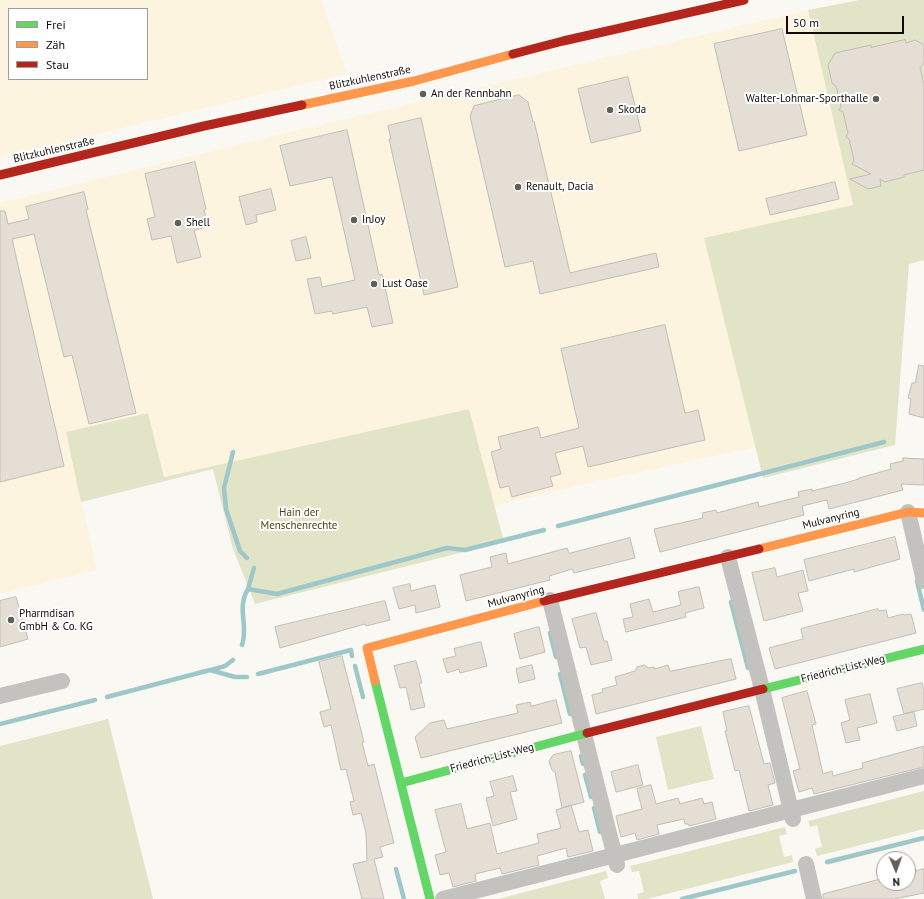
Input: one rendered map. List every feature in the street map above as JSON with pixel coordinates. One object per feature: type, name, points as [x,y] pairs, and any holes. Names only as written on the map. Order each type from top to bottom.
[{"type":"street","name":"Blitzkuhlenstraße","points":[[0,175],[211,125],[414,81],[563,41],[744,0]]},
{"type":"street","name":"Mulvanyring","points":[[430,899],[367,648],[550,600],[908,512],[924,513]]},
{"type":"street","points":[[908,512],[924,581]]},
{"type":"street","points":[[728,557],[762,689],[792,815]]},
{"type":"street","points":[[550,600],[616,860]]},
{"type":"street","name":"Friedrich-List-Weg","points":[[401,783],[584,734],[924,649]]},
{"type":"street","points":[[0,696],[62,681]]},
{"type":"street","points":[[443,899],[616,860],[792,815],[924,776]]},
{"type":"street","points":[[806,864],[814,899]]},
{"type":"shaded area","points":[[0,0],[321,0],[347,74],[0,158]]},
{"type":"shaded area","points":[[808,10],[853,205],[704,238],[756,447],[585,484],[494,506],[469,409],[164,477],[148,413],[66,432],[97,570],[0,594],[0,203],[268,137]]},
{"type":"green space","points":[[860,0],[924,0],[924,260],[909,264],[895,445],[763,478],[704,238],[853,205],[808,10]]},
{"type":"green space","name":"Hain der Menschenrechte","points":[[469,409],[504,542],[255,604],[233,549],[213,469],[81,502],[66,432],[148,413],[164,477]]},
{"type":"green space","points":[[108,719],[153,899],[0,899],[0,746]]},
{"type":"green space","points":[[701,726],[714,779],[668,790],[656,737]]},
{"type":"green space","points":[[924,791],[924,829],[817,856],[815,849],[822,847],[817,825],[810,827],[808,821]]},
{"type":"green space","points":[[785,827],[787,834],[779,836],[784,857],[792,855],[793,862],[647,899],[638,899],[637,894],[644,892],[639,871],[632,872],[630,866]]},
{"type":"green space","points":[[924,837],[924,840],[876,851],[876,852],[827,865],[826,861]]},
{"type":"green space","points":[[606,871],[608,878],[600,881],[605,899],[498,899]]},
{"type":"building","points":[[782,29],[807,135],[739,151],[714,44]]},
{"type":"building","points":[[905,40],[906,43],[915,40],[924,45],[924,62],[920,68],[924,84],[924,170],[885,182],[880,179],[881,186],[868,189],[850,179],[871,174],[852,164],[854,160],[849,139],[846,137],[848,133],[843,112],[839,110],[841,107],[836,86],[832,83],[828,65],[835,53],[871,45],[871,47]]},
{"type":"building","name":"Skoda","points":[[628,77],[641,131],[591,143],[578,89]]},
{"type":"building","name":"Renault, Dacia","points":[[519,95],[528,102],[533,122],[534,121],[570,273],[656,253],[659,267],[540,294],[533,261],[505,267],[470,116],[474,106]]},
{"type":"building","points":[[421,118],[458,287],[424,295],[389,139],[391,139],[388,126]]},
{"type":"building","name":"InJoy","points":[[347,130],[379,275],[382,274],[393,323],[372,327],[367,307],[333,314],[332,311],[315,314],[307,279],[320,277],[322,287],[355,280],[332,177],[290,186],[280,146]]},
{"type":"building","points":[[195,162],[206,209],[204,210],[208,227],[194,230],[201,257],[177,263],[171,236],[152,240],[147,219],[155,217],[145,174]]},
{"type":"building","points":[[835,182],[839,199],[770,215],[766,199]]},
{"type":"building","points":[[271,189],[276,210],[256,215],[257,222],[246,225],[239,197]]},
{"type":"building","points":[[84,192],[88,209],[86,210],[136,413],[89,424],[72,355],[64,357],[34,234],[12,239],[64,466],[0,482],[0,211],[5,211],[8,224],[29,219],[26,207]]},
{"type":"building","points":[[306,237],[311,258],[296,261],[291,241]]},
{"type":"building","points":[[665,325],[685,413],[698,410],[705,440],[588,467],[583,446],[555,453],[561,474],[550,477],[553,486],[512,497],[509,486],[500,488],[491,452],[501,449],[498,437],[538,427],[541,438],[579,428],[561,349]]},
{"type":"building","points":[[919,365],[924,366],[924,418],[909,414],[911,399],[908,398],[912,383],[915,383]]},
{"type":"building","points":[[903,458],[924,459],[924,485],[901,484],[903,490],[829,509],[827,500],[802,506],[804,515],[660,552],[654,529],[703,518],[702,513],[716,510],[717,513],[758,502],[759,507],[799,497],[798,492],[812,489],[812,491],[845,483],[891,469],[890,464],[903,461]]},
{"type":"building","points":[[895,537],[900,559],[854,572],[854,569],[809,581],[804,560]]},
{"type":"building","points":[[630,538],[635,558],[574,573],[572,569],[549,576],[550,580],[466,601],[460,575],[492,567],[490,557],[506,553],[508,564],[567,548],[569,553]]},
{"type":"building","points":[[775,568],[777,577],[803,570],[808,591],[798,593],[803,611],[764,621],[752,573]]},
{"type":"building","points":[[410,584],[411,591],[435,585],[440,607],[416,613],[415,605],[399,609],[393,588]]},
{"type":"building","points":[[699,587],[704,608],[685,613],[686,617],[626,632],[623,619],[633,617],[630,604],[649,599],[653,612],[681,605],[678,592]]},
{"type":"building","name":"Pharmdisan GmbH & Co. KG","points":[[16,597],[28,639],[0,647],[0,601]]},
{"type":"building","points":[[385,601],[390,620],[366,626],[365,624],[280,648],[275,627]]},
{"type":"building","points":[[878,609],[879,611],[886,610],[888,618],[903,614],[911,614],[916,633],[775,669],[769,648],[803,639],[801,629]]},
{"type":"building","points":[[596,613],[604,641],[607,641],[612,660],[591,665],[586,647],[580,648],[572,619]]},
{"type":"building","points":[[539,627],[545,652],[520,659],[514,634]]},
{"type":"building","points":[[481,642],[487,666],[460,673],[459,669],[447,673],[443,659],[456,656],[454,649]]},
{"type":"building","points":[[342,656],[364,742],[362,742],[368,766],[374,764],[394,843],[380,847],[383,857],[374,859],[384,899],[362,899],[353,864],[367,861],[366,833],[361,813],[353,815],[350,802],[354,801],[346,769],[341,770],[331,725],[324,727],[320,712],[331,709],[319,662]]},
{"type":"building","points":[[731,659],[736,679],[596,714],[592,695],[603,692],[602,689],[617,685],[615,677],[635,671],[637,667],[644,665],[649,668],[654,667],[654,669],[668,665],[670,671]]},
{"type":"building","points":[[416,661],[422,683],[419,683],[425,707],[411,710],[406,687],[400,688],[394,666]]},
{"type":"building","points":[[532,665],[535,679],[519,683],[516,669]]},
{"type":"building","points":[[922,683],[924,690],[924,709],[904,714],[897,689]]},
{"type":"building","points":[[807,691],[816,724],[812,725],[823,774],[832,771],[833,776],[863,768],[862,763],[924,746],[924,767],[814,794],[812,788],[799,792],[793,771],[800,769],[782,698]]},
{"type":"building","points":[[870,694],[877,723],[857,728],[860,740],[846,743],[841,723],[850,720],[845,700]]},
{"type":"building","points":[[556,700],[562,723],[421,758],[415,737],[430,723],[444,720],[447,729],[518,713],[516,705],[530,702],[531,706]]},
{"type":"building","points":[[749,706],[764,764],[770,763],[775,783],[768,785],[773,805],[749,811],[739,770],[735,771],[725,731],[727,731],[723,712]]},
{"type":"building","points":[[914,712],[917,726],[897,731],[893,717]]},
{"type":"building","points":[[571,751],[584,802],[562,808],[555,772],[552,770],[549,761],[553,755]]},
{"type":"building","points":[[638,765],[643,785],[616,792],[611,772]]},
{"type":"building","points":[[513,776],[517,791],[510,792],[517,819],[493,826],[486,798],[494,796],[490,782]]},
{"type":"building","points":[[651,785],[656,804],[678,798],[680,804],[702,798],[704,804],[712,802],[716,819],[689,826],[688,824],[685,824],[684,819],[657,825],[659,834],[637,840],[635,833],[621,837],[616,816],[642,809],[637,789]]},
{"type":"building","points":[[461,804],[467,829],[490,823],[497,854],[539,843],[537,834],[561,828],[556,810],[571,805],[579,832],[588,830],[593,851],[568,857],[566,848],[537,856],[539,865],[502,874],[500,868],[475,874],[476,881],[453,887],[449,873],[440,875],[435,855],[446,852],[435,810]]},
{"type":"building","points":[[924,869],[924,893],[894,899],[823,899],[823,894],[876,880],[876,891],[916,891],[916,871]]},
{"type":"waterway","points":[[558,526],[884,442]]},
{"type":"waterway","points":[[233,452],[224,488],[226,509],[240,551],[247,558]]},
{"type":"waterway","points":[[242,645],[244,638],[243,603],[248,589],[277,594],[447,548],[465,550],[544,530]]},
{"type":"waterway","points":[[248,589],[254,568]]},
{"type":"waterway","points":[[917,581],[924,610]]},
{"type":"waterway","points":[[731,602],[748,668]]},
{"type":"waterway","points":[[550,633],[556,657]]},
{"type":"waterway","points":[[258,674],[351,650],[352,656]]},
{"type":"waterway","points":[[211,670],[225,666],[233,660]]},
{"type":"waterway","points":[[355,666],[363,697]]},
{"type":"waterway","points":[[107,697],[210,670],[235,677],[247,677]]},
{"type":"waterway","points":[[560,674],[570,714]]},
{"type":"waterway","points":[[0,724],[95,700]]},
{"type":"waterway","points":[[581,756],[583,764]]},
{"type":"waterway","points":[[585,775],[591,797]]},
{"type":"waterway","points":[[594,808],[600,832]]},
{"type":"waterway","points":[[827,862],[924,838]]},
{"type":"waterway","points":[[396,869],[404,899]]},
{"type":"waterway","points":[[682,899],[795,871]]},
{"type":"traffic: fast","points":[[763,689],[924,649]]},
{"type":"traffic: fast","points":[[375,681],[430,899]]},
{"type":"traffic: fast","points":[[401,783],[587,733]]},
{"type":"traffic: slow","points":[[302,105],[414,81],[513,54]]},
{"type":"traffic: slow","points":[[759,549],[908,512],[924,513]]},
{"type":"traffic: slow","points":[[375,681],[367,648],[544,601]]},
{"type":"traffic: jam","points":[[513,54],[563,41],[744,0]]},
{"type":"traffic: jam","points":[[0,175],[204,126],[302,105]]},
{"type":"traffic: jam","points":[[544,601],[759,549]]},
{"type":"traffic: jam","points":[[587,733],[763,689]]},
{"type":"place","name":"An der Rennbahn","points":[[423,94]]},
{"type":"place","name":"Walter-Lohmar-Sporthalle","points":[[876,99]]},
{"type":"place","name":"Skoda","points":[[610,110]]},
{"type":"place","name":"Renault, Dacia","points":[[518,187]]},
{"type":"place","name":"InJoy","points":[[354,220]]},
{"type":"place","name":"Shell","points":[[178,223]]},
{"type":"place","name":"Lust Oase","points":[[374,284]]},
{"type":"place","name":"Pharmdisan GmbH & Co. KG","points":[[11,620]]}]
